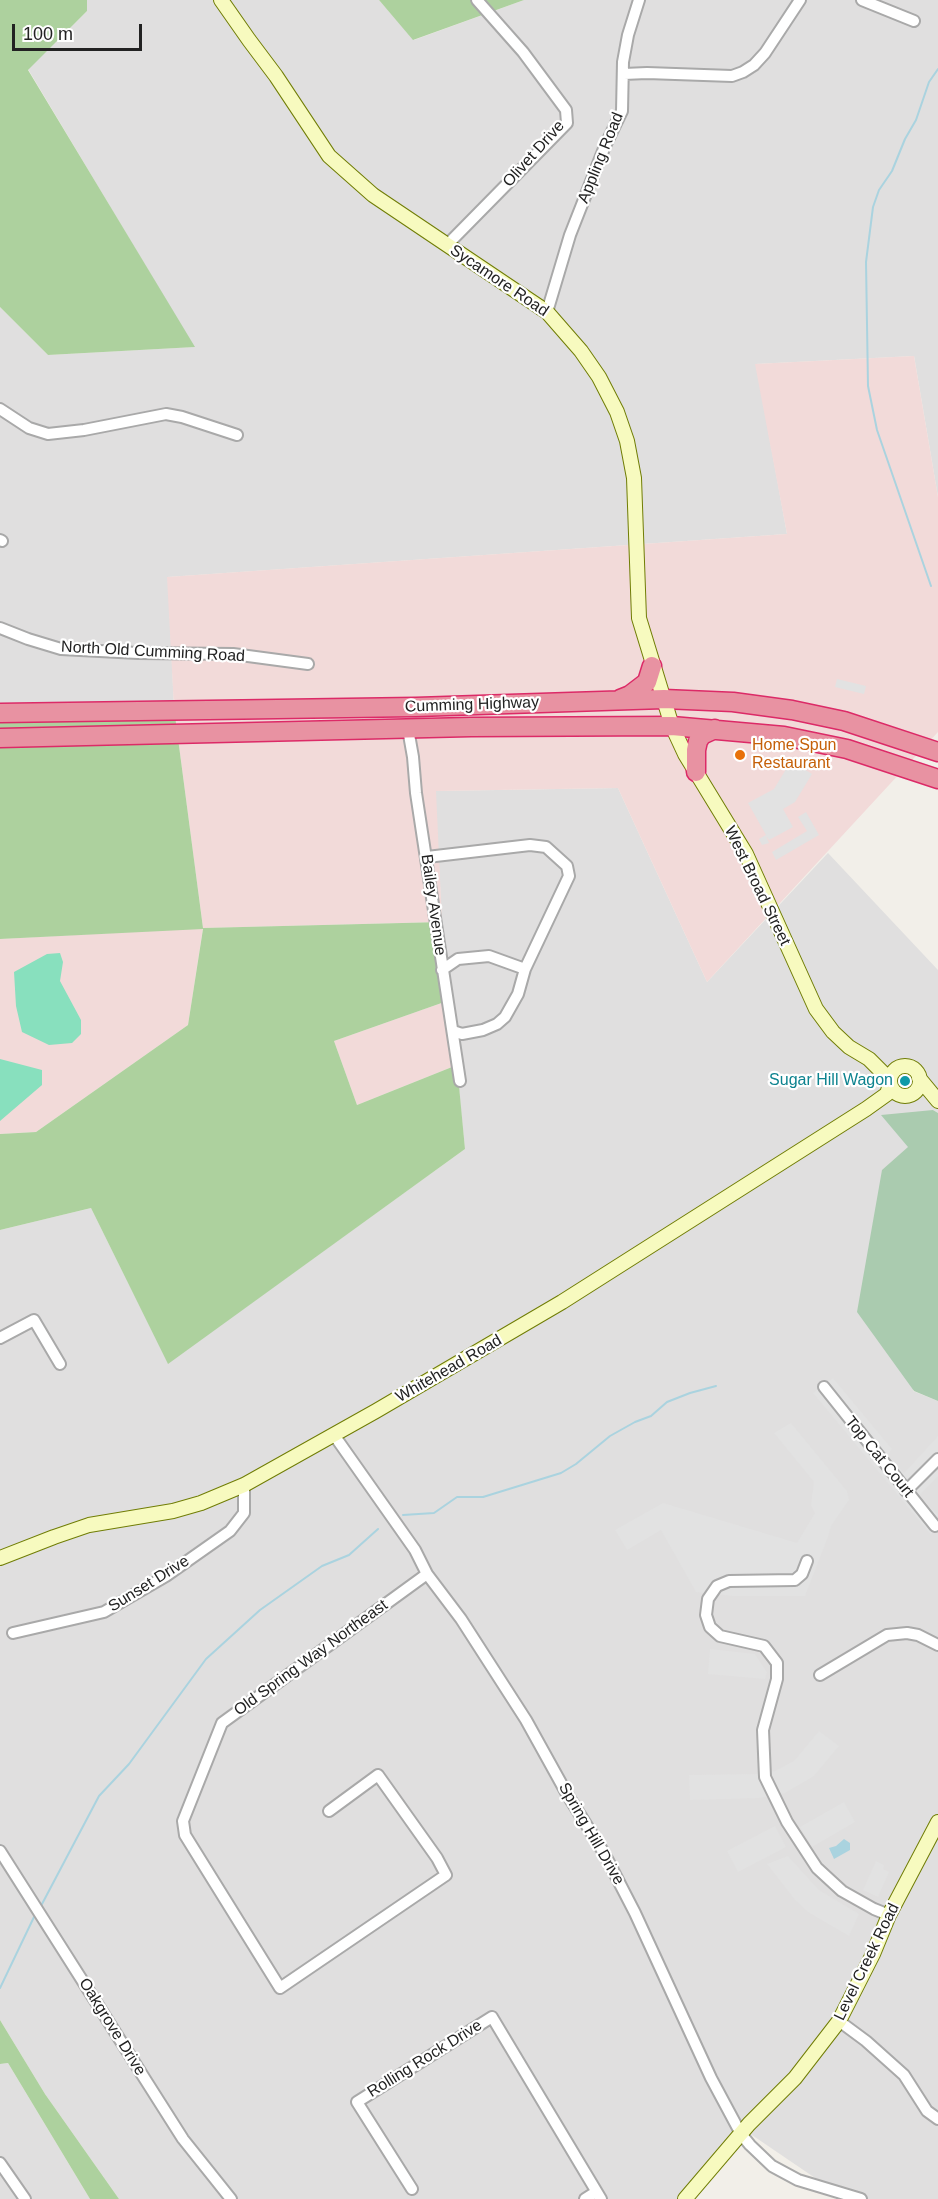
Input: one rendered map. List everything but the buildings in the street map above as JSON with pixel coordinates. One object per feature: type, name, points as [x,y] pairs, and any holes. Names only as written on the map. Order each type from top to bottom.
[{"type":"highway","points":[[618,700],[630,695],[647,682],[652,666]]},
{"type":"highway","name":"Cumming Highway","points":[[0,713],[416,707],[664,699],[733,702],[792,710],[844,721],[938,752]]},
{"type":"highway","name":"Cumming Highway","points":[[0,738],[672,726],[784,736],[847,749],[938,779]]},
{"type":"highway","points":[[696,772],[698,741],[702,735],[715,729]]},
{"type":"street","name":"Sycamore Road","points":[[221,0],[276,76],[329,156],[373,195],[547,312],[581,351],[599,377],[617,412],[627,441],[634,478],[639,618],[664,699]]},
{"type":"street","name":"Olivet Drive","points":[[447,245],[567,123],[566,110],[531,62],[477,0]]},
{"type":"street","name":"Appling Road","points":[[547,312],[570,235],[605,146],[622,111],[623,62],[628,35],[639,0]]},
{"type":"street","points":[[624,74],[732,76],[743,72],[754,65],[765,53],[800,0]]},
{"type":"street","points":[[862,0],[914,21]]},
{"type":"street","points":[[0,409],[29,428],[48,434],[84,430],[166,414],[183,417],[237,435]]},
{"type":"street","name":"North Old Cumming Road","points":[[0,628],[61,649],[233,654],[308,664]]},
{"type":"street","name":"West Broad Street","points":[[664,699],[672,726],[696,772],[746,854],[816,1009],[833,1032],[849,1047],[869,1059],[900,1067]]},
{"type":"street","name":"Bailey Avenue","points":[[408,729],[460,1081]]},
{"type":"street","points":[[427,857],[530,845],[546,847],[567,866],[568,876],[525,969],[518,994],[505,1017],[497,1024],[483,1030],[462,1034],[453,1030]]},
{"type":"street","points":[[442,970],[458,959],[489,956],[525,969]]},
{"type":"street","name":"West Broad Street","points":[[869,1059],[890,1082]]},
{"type":"street","points":[[905,1066],[914,1070],[919,1078],[938,1101],[922,1095],[896,1092],[890,1082],[893,1071],[905,1066]]},
{"type":"street","points":[[905,1094],[918,1088],[919,1078]]},
{"type":"street","name":"Whitehead Road","points":[[0,1558],[54,1536],[89,1525],[173,1511],[201,1503],[244,1485],[562,1302],[866,1109],[886,1094],[890,1082]]},
{"type":"street","name":"Whitehead Road","points":[[866,1109],[905,1094]]},
{"type":"street","points":[[0,1338],[34,1320],[60,1364]]},
{"type":"street","name":"Top Cat Court","points":[[824,1387],[936,1526]]},
{"type":"street","name":"Spring Hill Drive","points":[[334,1435],[415,1550],[427,1575],[461,1619],[526,1720],[567,1794],[604,1853],[635,1913],[711,2078],[741,2134],[772,2166],[798,2180],[861,2199]]},
{"type":"street","points":[[906,1491],[938,1459]]},
{"type":"street","name":"Sunset Drive","points":[[13,1633],[104,1612],[166,1576],[230,1531],[244,1513],[244,1485]]},
{"type":"street","points":[[807,1561],[802,1574],[795,1580],[729,1581],[717,1586],[708,1599],[706,1615],[710,1627],[720,1636],[764,1646],[777,1664],[777,1679],[763,1730],[765,1777],[787,1822],[817,1868],[842,1891],[890,1915]]},
{"type":"street","name":"Old Spring Way Northeast","points":[[329,1810],[378,1775],[437,1858],[446,1875],[280,1988],[185,1835],[183,1821],[222,1723],[427,1575]]},
{"type":"street","points":[[820,1675],[887,1635],[907,1633],[918,1635],[938,1645]]},
{"type":"street","name":"Level Creek Road","points":[[685,2199],[741,2134],[795,2078],[838,2021],[938,1822]]},
{"type":"street","name":"Oakgrove Drive","points":[[0,1851],[183,2139],[231,2199]]},
{"type":"street","name":"Rolling Rock Drive","points":[[412,2189],[357,2102],[492,2017],[598,2196]]},
{"type":"street","points":[[838,2021],[866,2041],[904,2076],[927,2111],[938,2119]]},
{"type":"street","points":[[0,2163],[25,2199]]},
{"type":"street","points":[[585,2199],[598,2196]]},
{"type":"shaded area","points":[[87,0],[379,0],[414,40],[524,0],[938,0],[938,497],[914,356],[756,364],[787,534],[168,577],[174,708],[0,710],[0,307],[48,355],[194,347],[28,69],[87,11]]},
{"type":"shaded area","points":[[914,356],[938,497],[938,732],[707,982],[618,788],[436,791],[442,922],[203,928],[174,708],[167,577],[787,534],[755,364]]},
{"type":"shaded area","points":[[837,679],[866,686],[864,694],[835,687]]},
{"type":"shaded area","points":[[791,761],[812,774],[795,802],[783,809],[793,827],[769,840],[766,836],[769,843],[762,845],[759,839],[766,835],[748,803],[774,789]]},
{"type":"shaded area","points":[[618,788],[707,982],[828,853],[938,970],[938,1113],[933,1110],[908,1147],[913,1391],[938,1401],[938,2199],[846,2199],[749,2133],[689,2199],[119,2199],[45,2094],[0,2020],[0,1230],[91,1208],[168,1363],[465,1149],[442,922],[435,791]]},
{"type":"shaded area","points":[[806,812],[819,835],[776,860],[772,852],[807,831],[798,817]]},
{"type":"shaded area","points":[[203,928],[188,1025],[36,1132],[0,1134],[0,939]]},
{"type":"shaded area","points":[[450,1000],[457,1065],[357,1105],[334,1041]]},
{"type":"shaded area","points":[[833,1378],[892,1449],[888,1455],[904,1473],[938,1436],[938,1476],[919,1496],[938,1515],[931,1535],[813,1393]]},
{"type":"shaded area","points":[[791,1423],[847,1491],[849,1500],[831,1526],[805,1596],[733,1596],[696,1592],[661,1530],[627,1550],[615,1530],[663,1503],[797,1543],[815,1513],[811,1505],[814,1482],[774,1433]]},
{"type":"shaded area","points":[[710,1649],[755,1654],[767,1672],[765,1679],[708,1674]]},
{"type":"shaded area","points":[[819,1731],[839,1746],[814,1776],[785,1793],[759,1798],[690,1800],[689,1775],[759,1774],[775,1771],[794,1761]]},
{"type":"shaded area","points":[[844,1802],[855,1822],[812,1847],[800,1827]]},
{"type":"shaded area","points":[[775,1826],[786,1847],[738,1872],[727,1851]]},
{"type":"shaded area","points":[[788,1856],[819,1890],[859,1914],[849,1936],[808,1912],[795,1900],[767,1864]]},
{"type":"shaded area","points":[[876,1861],[884,1865],[883,1869],[889,1872],[878,1897],[863,1890]]},
{"type":"shaded area","points":[[8,2063],[90,2199],[0,2199],[0,2064]]},
{"type":"green space","points":[[0,0],[87,0],[87,11],[28,70],[195,347],[48,355],[0,307]]},
{"type":"green space","points":[[379,0],[524,0],[413,40]]},
{"type":"green space","points":[[174,708],[203,928],[442,922],[450,1000],[334,1041],[357,1105],[457,1065],[465,1149],[168,1364],[91,1208],[0,1230],[0,1134],[36,1132],[188,1025],[203,929],[0,939],[0,710]]},
{"type":"green space","points":[[60,953],[63,962],[60,981],[81,1020],[81,1034],[72,1043],[49,1045],[22,1032],[16,1006],[14,972],[47,954]]},
{"type":"green space","points":[[0,1059],[42,1070],[42,1085],[0,1121]]},
{"type":"green space","points":[[933,1110],[938,1113],[938,1401],[914,1391],[857,1312],[882,1170],[908,1147],[881,1115]]},
{"type":"green space","points":[[0,2020],[45,2094],[119,2199],[90,2199],[8,2063],[0,2064]]},
{"type":"water","points":[[844,1839],[850,1843],[850,1850],[834,1859],[829,1848],[836,1846]]},
{"type":"waterway","points":[[931,586],[877,430],[868,386],[866,262],[873,207],[879,190],[892,171],[905,139],[916,120],[929,82],[938,69]]},
{"type":"waterway","points":[[403,1515],[434,1513],[457,1497],[483,1497],[561,1473],[576,1464],[610,1436],[651,1416],[667,1402],[716,1386]]},
{"type":"waterway","points":[[42,1904],[99,1796],[129,1764],[206,1659],[260,1610],[322,1566],[349,1555],[378,1529]]},
{"type":"waterway","points":[[0,1988],[34,1917]]},
{"type":"place","name":"Home Spun Restaurant","points":[[740,755]]},
{"type":"place","name":"Sugar Hill Wagon","points":[[905,1081]]}]
